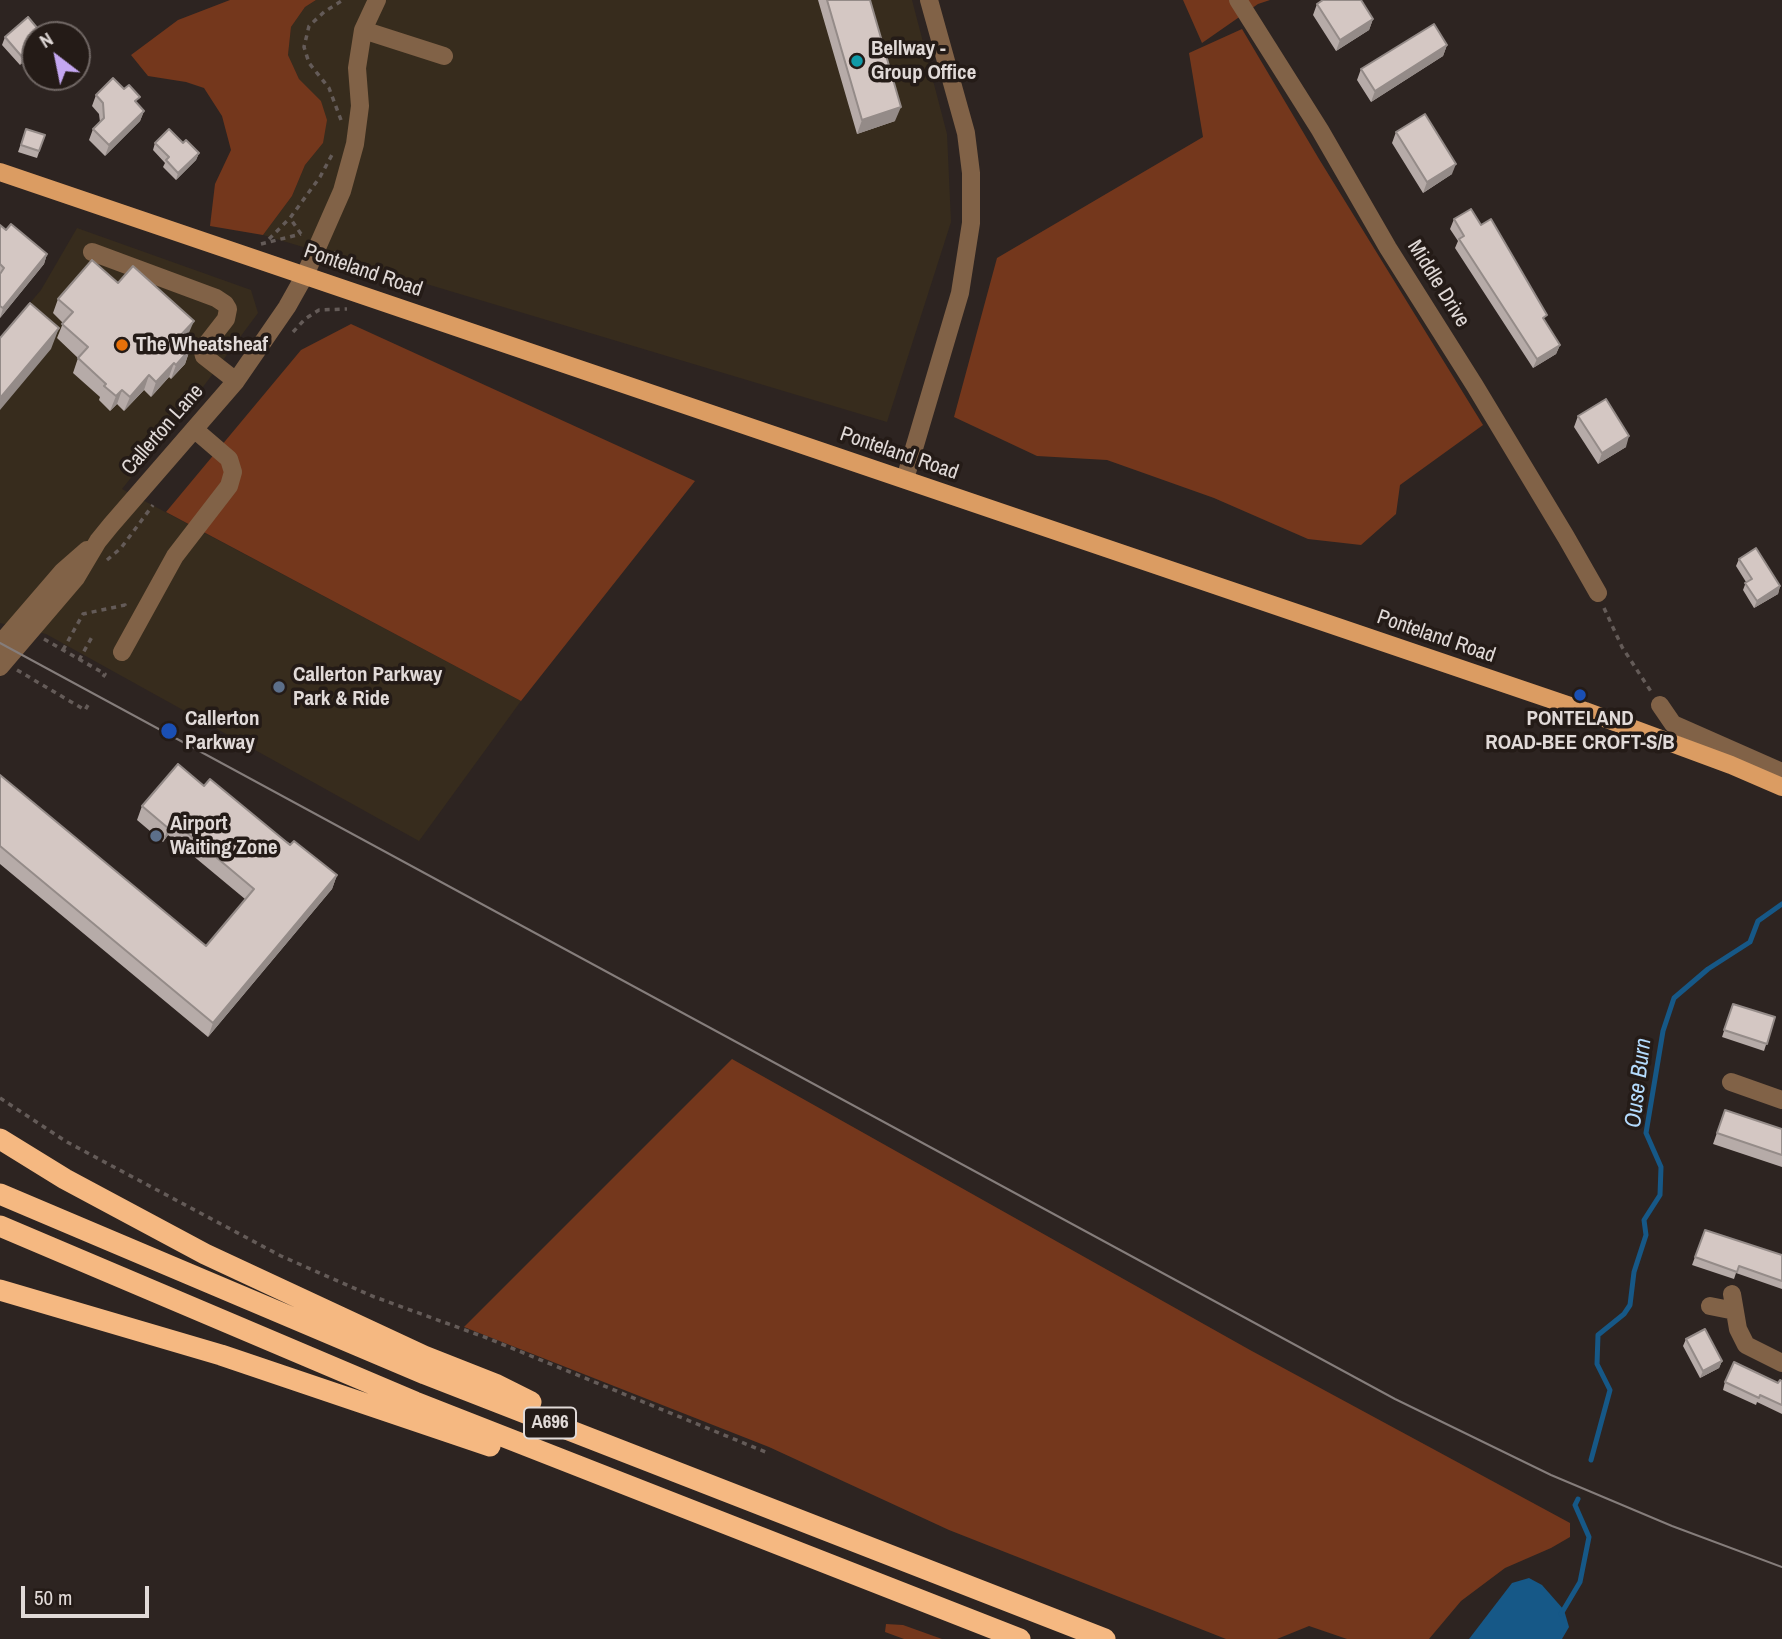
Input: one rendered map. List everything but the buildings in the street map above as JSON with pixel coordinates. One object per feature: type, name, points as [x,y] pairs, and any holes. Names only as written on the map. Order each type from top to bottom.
[{"type":"highway","points":[[0,1139],[65,1180],[205,1254],[424,1356],[495,1384],[648,1462]]},
{"type":"highway","name":"A696","points":[[0,1194],[425,1374],[1105,1639]]},
{"type":"highway","name":"A696","points":[[0,1226],[415,1402],[1020,1639]]},
{"type":"highway","points":[[0,1290],[221,1355],[481,1443],[573,1480],[734,1528]]},
{"type":"main road","name":"Ponteland Road","points":[[0,172],[1585,711],[1731,765],[1782,787]]},
{"type":"street","name":"Callerton Lane","points":[[0,645],[63,571],[98,541],[236,380],[282,315],[304,275],[342,191],[355,144],[360,106],[357,68],[363,30],[377,0]]},
{"type":"street","points":[[905,480],[960,293],[971,223],[971,173],[966,133],[929,0]]},
{"type":"street","name":"Middle Drive","points":[[1238,0],[1321,131],[1388,248],[1475,386],[1598,593]]},
{"type":"street","points":[[363,30],[444,56]]},
{"type":"street","points":[[92,252],[216,298],[225,304],[228,309],[226,319],[203,352],[204,356],[236,380]]},
{"type":"street","points":[[122,653],[175,556],[231,480],[233,472],[229,459],[194,429]]},
{"type":"street","name":"Callerton Lane","points":[[5,666],[76,578],[98,541]]},
{"type":"street","points":[[1660,705],[1673,724],[1782,772]]},
{"type":"street","points":[[1731,1082],[1773,1091]]},
{"type":"street","points":[[1710,1306],[1733,1302],[1738,1329],[1746,1345],[1782,1363]]},
{"type":"path","points":[[340,131],[341,121],[329,88],[309,63],[304,47],[309,26],[324,12],[344,0]]},
{"type":"path","points":[[290,218],[302,234],[268,241],[290,218],[320,177],[339,141]]},
{"type":"path","points":[[337,242],[336,257],[348,267]]},
{"type":"path","points":[[298,326],[312,314],[331,309]]},
{"type":"path","points":[[1598,593],[1622,647],[1660,705]]},
{"type":"path","points":[[63,650],[83,614],[125,605],[130,620],[138,624]]},
{"type":"path","points":[[36,634],[105,674],[103,677]]},
{"type":"path","points":[[79,660],[92,637]]},
{"type":"path","points":[[5,666],[85,710],[88,705]]},
{"type":"path","points":[[0,1098],[67,1142],[281,1256],[372,1296],[486,1338],[768,1453]]},
{"type":"shaded area","points":[[230,0],[316,0],[305,7],[291,27],[288,55],[299,79],[321,101],[327,120],[323,143],[305,165],[292,196],[263,235],[210,226],[215,184],[231,150],[222,116],[204,88],[148,76],[131,55],[178,20]]},
{"type":"shaded area","points":[[316,0],[912,0],[947,134],[951,222],[887,422],[263,235],[292,196],[305,165],[323,143],[321,101],[299,79],[288,55],[291,27],[305,7]]},
{"type":"shaded area","points":[[1183,0],[1270,0],[1258,4],[1202,43]]},
{"type":"shaded area","points":[[1242,29],[1483,425],[1400,485],[1396,514],[1361,545],[1308,539],[1214,498],[1107,460],[1037,456],[954,417],[997,258],[1203,137],[1189,53]]},
{"type":"shaded area","points":[[77,228],[251,290],[258,313],[122,489],[521,701],[419,841],[46,634],[0,623],[0,338],[41,290]]},
{"type":"shaded area","points":[[351,324],[695,481],[521,701],[166,512],[301,350]]},
{"type":"shaded area","points":[[732,1059],[1250,1350],[1570,1523],[1570,1537],[1505,1568],[1461,1601],[1429,1639],[1347,1639],[1309,1626],[1277,1639],[1226,1639],[949,1530],[769,1447],[464,1327]]},
{"type":"shaded area","points":[[886,1624],[903,1625],[942,1639],[904,1639],[885,1632]]},
{"type":"water","points":[[1529,1578],[1542,1585],[1564,1610],[1569,1627],[1562,1639],[1469,1639],[1512,1583]]},
{"type":"waterway","name":"Ouse Burn","points":[[1591,1460],[1610,1390],[1597,1364],[1598,1335],[1624,1314],[1630,1305],[1634,1272],[1646,1235],[1644,1220],[1660,1195],[1661,1167],[1646,1133],[1663,1031],[1674,998],[1708,969],[1750,942],[1758,921],[1782,904]]},
{"type":"waterway","name":"Ouse Burn","points":[[1561,1614],[1580,1582],[1589,1537],[1575,1505],[1578,1499]]},
{"type":"tram line","points":[[0,643],[1395,1399],[1551,1475],[1672,1526],[1782,1567]]},
{"type":"place","name":"Bellway - Group Office","points":[[857,61]]},
{"type":"place","name":"The Wheatsheaf","points":[[122,345]]},
{"type":"place","name":"Callerton Parkway Park & Ride","points":[[279,687]]},
{"type":"place","name":"PONTELAND ROAD-BEE CROFT-S/B","points":[[1580,695]]},
{"type":"place","name":"Callerton Parkway","points":[[169,731]]},
{"type":"place","name":"Airport Waiting Zone","points":[[156,836]]}]
